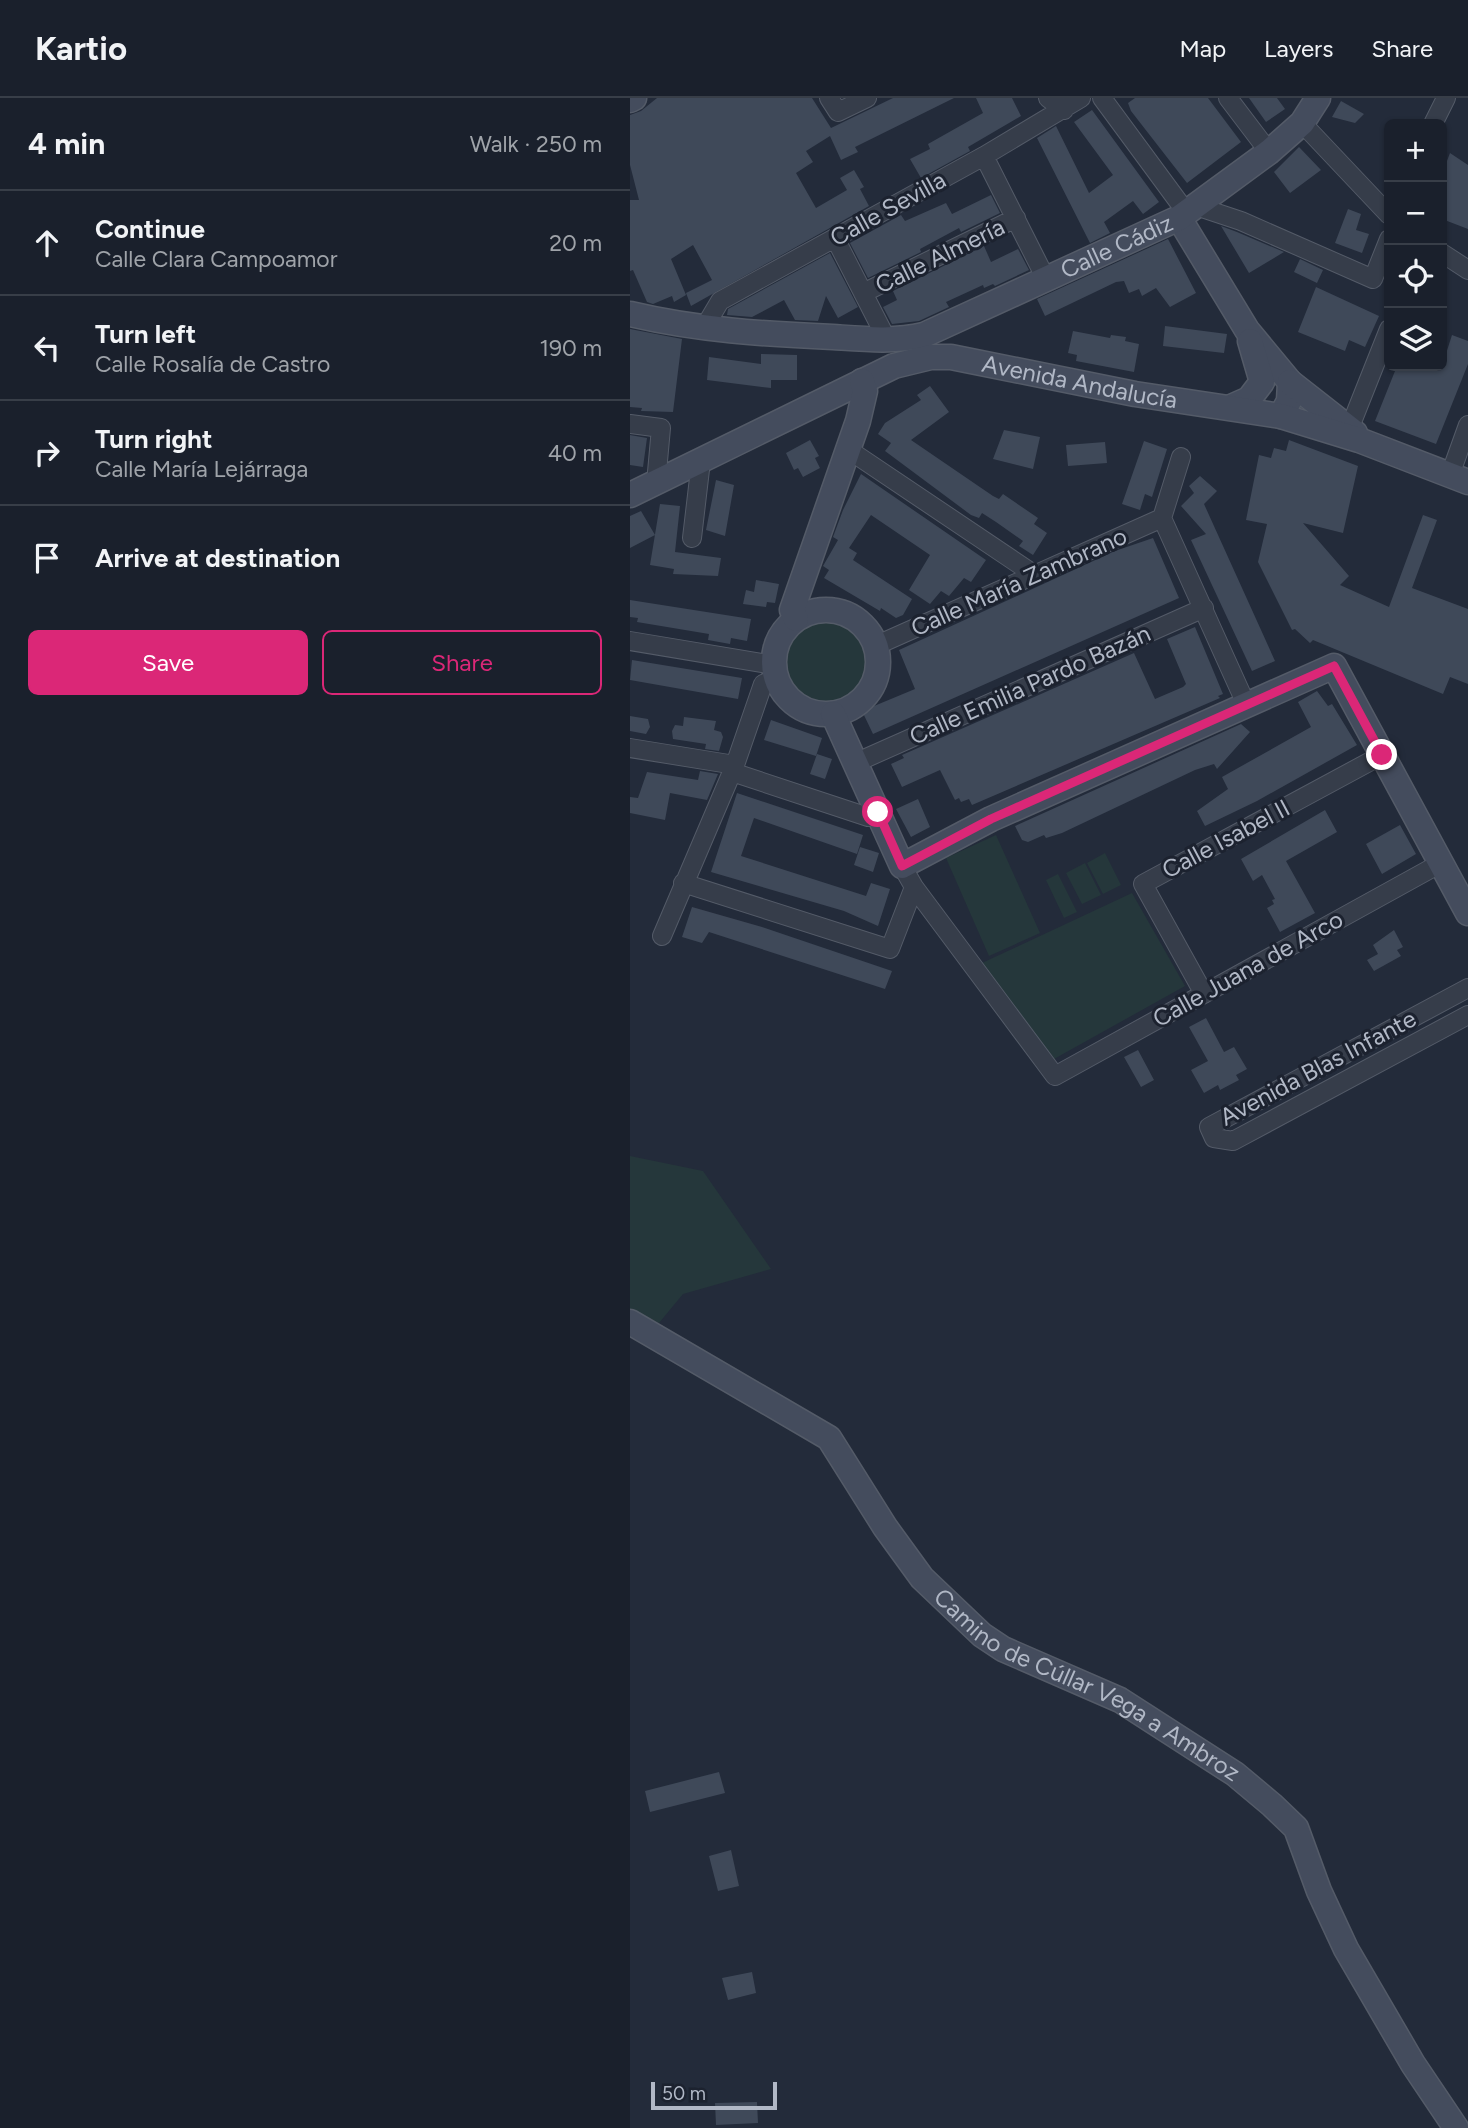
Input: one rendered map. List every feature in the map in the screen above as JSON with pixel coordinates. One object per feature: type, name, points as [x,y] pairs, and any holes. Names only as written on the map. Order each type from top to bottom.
[{"type":"street","points":[[829,98],[838,112],[867,98]]},
{"type":"street","points":[[1048,98],[1064,110]]},
{"type":"street","name":"Calle Sevilla","points":[[704,328],[720,301],[984,156],[1081,98]]},
{"type":"street","points":[[1102,98],[1193,210],[1202,258],[1247,330],[1290,382],[1354,433],[1384,344]]},
{"type":"street","points":[[1228,98],[1269,152]]},
{"type":"street","name":"Calle Cádiz","points":[[892,340],[924,335],[1047,281],[1193,210],[1302,124],[1318,98]]},
{"type":"street","points":[[1436,119],[1447,98]]},
{"type":"street","points":[[1302,124],[1384,210]]},
{"type":"street","points":[[984,156],[1047,281]]},
{"type":"street","points":[[1193,210],[1241,221],[1373,279],[1387,245]]},
{"type":"street","name":"Calle Almería","points":[[863,293],[1016,218]]},
{"type":"street","name":"Calle Almería","points":[[835,239],[882,330],[892,340]]},
{"type":"street","points":[[1447,256],[1468,270]]},
{"type":"street","points":[[630,314],[704,328],[892,340],[941,357],[939,341],[948,324]]},
{"type":"street","points":[[1247,330],[1274,415],[1289,401],[1290,382]]},
{"type":"street","points":[[796,619],[792,610],[849,450],[864,391],[869,378],[884,359],[892,340]]},
{"type":"street","name":"Avenida Andalucía","points":[[630,495],[869,378],[941,357],[1135,394],[1274,415],[1354,433],[1459,478]]},
{"type":"street","points":[[1231,408],[1249,399],[1262,382]]},
{"type":"street","points":[[825,400],[847,410],[858,421]]},
{"type":"street","points":[[630,424],[661,428],[656,483]]},
{"type":"street","points":[[1459,478],[1468,425]]},
{"type":"street","points":[[849,450],[1035,575]]},
{"type":"street","points":[[1181,457],[1162,518],[1246,704]]},
{"type":"street","points":[[692,538],[701,461]]},
{"type":"street","name":"Calle María Zambrano","points":[[876,646],[1162,518]]},
{"type":"street","name":"Calle Emilia Pardo Bazán","points":[[855,762],[1204,608]]},
{"type":"street","points":[[811,612],[839,612],[863,626],[876,646],[876,676],[869,690],[859,702],[833,714],[807,711],[794,703],[775,671],[776,647],[784,631],[796,619],[811,612]]},
{"type":"street","points":[[630,641],[775,671]]},
{"type":"street","points":[[908,876],[991,819],[1334,666],[1468,913]]},
{"type":"street","points":[[662,936],[734,769],[763,684],[775,671]]},
{"type":"street","points":[[683,883],[890,949],[908,876],[833,714]]},
{"type":"street","points":[[630,748],[734,769],[867,817],[878,812]]},
{"type":"street","name":"Calle Isabel II","points":[[1204,994],[1143,884],[1382,755]]},
{"type":"street","name":"Calle Juana de Arco","points":[[908,876],[1055,1076],[1441,863]]},
{"type":"street","name":"Avenida Blas Infante","points":[[1468,988],[1209,1127],[1214,1138],[1233,1141],[1468,1014]]},
{"type":"street","name":"Camino de Cúllar Vega a Ambroz","points":[[630,1322],[830,1438],[885,1527],[922,1578],[982,1635],[1003,1650],[1120,1700],[1235,1774],[1296,1828],[1319,1891],[1346,1949],[1413,2064],[1456,2128]]},
{"type":"shaded area","points":[[825,621],[848,628],[860,640],[867,663],[860,686],[848,698],[825,705],[802,698],[790,686],[783,663],[790,640],[802,628]]},
{"type":"shaded area","points":[[996,835],[1040,933],[989,956],[946,858]]},
{"type":"shaded area","points":[[1105,853],[1121,885],[1103,894],[1087,863]]},
{"type":"shaded area","points":[[1085,863],[1101,895],[1082,904],[1066,873]]},
{"type":"shaded area","points":[[1058,874],[1077,912],[1064,918],[1046,880]]},
{"type":"shaded area","points":[[1132,893],[1185,986],[1054,1059],[982,963]]},
{"type":"shaded area","points":[[630,1156],[703,1171],[771,1269],[683,1294],[659,1323],[630,1309]]},
{"type":"building","points":[[657,98],[812,98],[831,128],[893,98],[954,98],[855,147],[858,152],[841,160],[830,136],[806,151],[813,162],[796,173],[816,208],[847,190],[840,178],[854,170],[864,187],[860,189],[869,206],[691,306],[686,293],[712,280],[693,245],[671,259],[686,295],[674,302],[672,296],[653,304],[647,302],[633,270],[630,271],[630,200],[639,200],[630,165],[630,115],[641,111]]},
{"type":"building","points":[[976,98],[1012,98],[1021,116],[968,147],[970,151],[921,178],[910,159],[930,149],[928,144],[983,113]]},
{"type":"building","points":[[1135,98],[1208,98],[1241,142],[1187,183],[1131,111],[1128,103]]},
{"type":"building","points":[[1249,98],[1277,98],[1285,109],[1266,122]]},
{"type":"building","points":[[1341,101],[1364,114],[1355,123],[1332,117]]},
{"type":"building","points":[[1092,110],[1159,202],[1143,214],[1133,201],[1104,222],[1110,233],[1090,243],[1037,138],[1056,126],[1089,193],[1113,175],[1074,122]]},
{"type":"building","points":[[1299,147],[1321,170],[1290,193],[1274,172]]},
{"type":"building","points":[[1450,153],[1468,165],[1468,229],[1447,221],[1447,161]]},
{"type":"building","points":[[991,195],[1000,213],[961,232],[959,228],[920,249],[921,252],[868,278],[850,243],[901,215],[905,221],[946,203],[952,214]]},
{"type":"building","points":[[1348,209],[1361,214],[1356,230],[1369,234],[1362,253],[1335,243]]},
{"type":"building","points":[[1221,226],[1237,232],[1284,252],[1249,273]]},
{"type":"building","points":[[1168,239],[1196,293],[1170,307],[1156,288],[1142,296],[1139,289],[1129,293],[1124,281],[1116,282],[1045,316],[1037,299]]},
{"type":"building","points":[[984,246],[991,262],[1018,249],[1029,270],[995,286],[993,284],[984,288],[983,285],[946,302],[949,307],[919,321],[892,324],[883,307],[897,300],[893,291]]},
{"type":"building","points":[[830,253],[858,307],[838,318],[826,296],[818,321],[795,320],[784,300],[752,317],[727,315],[728,309]]},
{"type":"building","points":[[1300,259],[1323,270],[1317,283],[1294,272]]},
{"type":"building","points":[[1316,287],[1379,316],[1365,347],[1349,340],[1345,351],[1298,332]]},
{"type":"building","points":[[1165,326],[1227,334],[1224,353],[1163,346]]},
{"type":"building","points":[[630,329],[682,339],[673,412],[641,411],[642,408],[630,407]]},
{"type":"building","points":[[1073,331],[1110,338],[1111,335],[1126,337],[1125,341],[1139,344],[1134,372],[1076,361],[1077,355],[1068,353]]},
{"type":"building","points":[[1452,335],[1468,341],[1468,364],[1436,444],[1375,421],[1395,371],[1447,371],[1447,350]]},
{"type":"building","points":[[761,354],[797,355],[797,380],[771,380],[771,388],[707,380],[709,357],[761,364]]},
{"type":"building","points":[[930,386],[949,412],[911,440],[993,496],[999,499],[1003,494],[1038,518],[1034,524],[1047,533],[1033,555],[1019,546],[1023,541],[996,522],[982,513],[979,518],[971,515],[885,451],[891,443],[878,434],[885,423],[921,400],[917,395]]},
{"type":"building","points":[[1004,430],[1040,437],[1033,469],[993,459]]},
{"type":"building","points":[[630,435],[647,438],[643,467],[630,465]]},
{"type":"building","points":[[810,440],[819,456],[815,458],[820,468],[803,477],[798,468],[794,470],[786,453]]},
{"type":"building","points":[[1289,440],[1358,466],[1343,533],[1303,523],[1349,576],[1340,585],[1389,607],[1423,515],[1437,520],[1412,588],[1468,609],[1468,684],[1450,677],[1443,694],[1313,640],[1310,643],[1295,629],[1292,630],[1258,562],[1267,524],[1246,520],[1259,455],[1271,458],[1274,448],[1286,451]]},
{"type":"building","points":[[1144,441],[1167,449],[1152,497],[1145,494],[1140,510],[1122,504]]},
{"type":"building","points":[[1105,442],[1107,463],[1068,466],[1066,445]]},
{"type":"building","points":[[861,474],[986,560],[971,582],[964,578],[949,596],[941,591],[930,604],[909,590],[930,555],[871,515],[849,548],[857,553],[853,560],[912,599],[903,615],[896,618],[881,608],[880,611],[824,578],[829,570],[823,566],[838,540],[833,537]]},
{"type":"building","points":[[1200,476],[1217,491],[1204,504],[1275,661],[1252,671],[1191,540],[1206,534],[1181,506],[1194,493],[1189,486]]},
{"type":"building","points":[[716,480],[734,485],[725,536],[706,530]]},
{"type":"building","points":[[660,504],[680,506],[675,552],[721,558],[718,576],[673,574],[674,569],[650,565]]},
{"type":"building","points":[[641,511],[655,535],[630,548],[630,516]]},
{"type":"building","points":[[1153,538],[1179,598],[873,734],[862,711],[915,689],[899,650],[1115,551]]},
{"type":"building","points":[[756,580],[779,584],[775,603],[767,602],[766,607],[743,604],[746,590],[754,592]]},
{"type":"building","points":[[630,600],[751,619],[747,641],[731,638],[730,644],[708,640],[709,634],[637,622],[638,618],[630,617]]},
{"type":"building","points":[[1195,627],[1223,694],[1218,696],[1220,698],[972,805],[969,799],[961,802],[959,798],[955,800],[940,770],[902,787],[891,764],[904,758],[902,755],[1134,653],[1155,699],[1183,687],[1186,684],[1167,639]]},
{"type":"building","points":[[632,660],[742,678],[738,699],[630,680]]},
{"type":"building","points":[[1317,691],[1328,706],[1332,704],[1357,745],[1257,801],[1205,826],[1197,811],[1228,789],[1222,777],[1311,727],[1298,702]]},
{"type":"building","points":[[630,716],[648,719],[650,727],[646,734],[630,731]]},
{"type":"building","points":[[684,717],[716,721],[714,730],[721,732],[723,737],[719,751],[705,749],[706,744],[673,739],[672,731],[675,725],[683,726]]},
{"type":"building","points":[[771,720],[822,738],[816,756],[764,740]]},
{"type":"building","points":[[1241,724],[1250,732],[1217,769],[1214,764],[1195,770],[1046,838],[1044,835],[1028,842],[1022,840],[1015,826]]},
{"type":"building","points":[[817,754],[832,759],[825,779],[810,774]]},
{"type":"building","points":[[700,771],[718,774],[707,800],[670,793],[665,820],[630,813],[630,797],[638,798],[647,772],[698,780]]},
{"type":"building","points":[[737,793],[863,835],[857,854],[754,818],[741,856],[866,896],[871,883],[890,889],[878,926],[844,911],[711,872]]},
{"type":"building","points":[[918,799],[930,827],[911,837],[896,809]]},
{"type":"building","points":[[1325,810],[1337,832],[1286,861],[1315,913],[1280,932],[1267,908],[1274,904],[1272,900],[1275,899],[1262,875],[1253,881],[1241,859]]},
{"type":"building","points":[[1400,825],[1416,854],[1382,874],[1366,844]]},
{"type":"building","points":[[860,847],[879,853],[873,872],[854,865]]},
{"type":"building","points":[[692,907],[762,927],[892,971],[885,989],[709,932],[702,943],[682,937]]},
{"type":"building","points":[[1394,930],[1403,947],[1397,950],[1401,956],[1374,971],[1367,960],[1378,954],[1373,945]]},
{"type":"building","points":[[1206,1018],[1224,1052],[1234,1047],[1247,1069],[1236,1075],[1239,1080],[1220,1090],[1218,1085],[1204,1093],[1191,1070],[1208,1061],[1189,1027]]},
{"type":"building","points":[[1138,1050],[1154,1080],[1141,1087],[1124,1057]]},
{"type":"building","points":[[719,1772],[725,1793],[650,1812],[645,1791]]},
{"type":"building","points":[[731,1850],[739,1886],[718,1891],[709,1856]]},
{"type":"building","points":[[752,1972],[756,1993],[728,2000],[722,1978]]},
{"type":"building","points":[[757,2102],[758,2123],[716,2125],[715,2103]]},
{"type":"route","points":[[878,812],[902,866],[991,819],[1334,666],[1382,755]]}]
